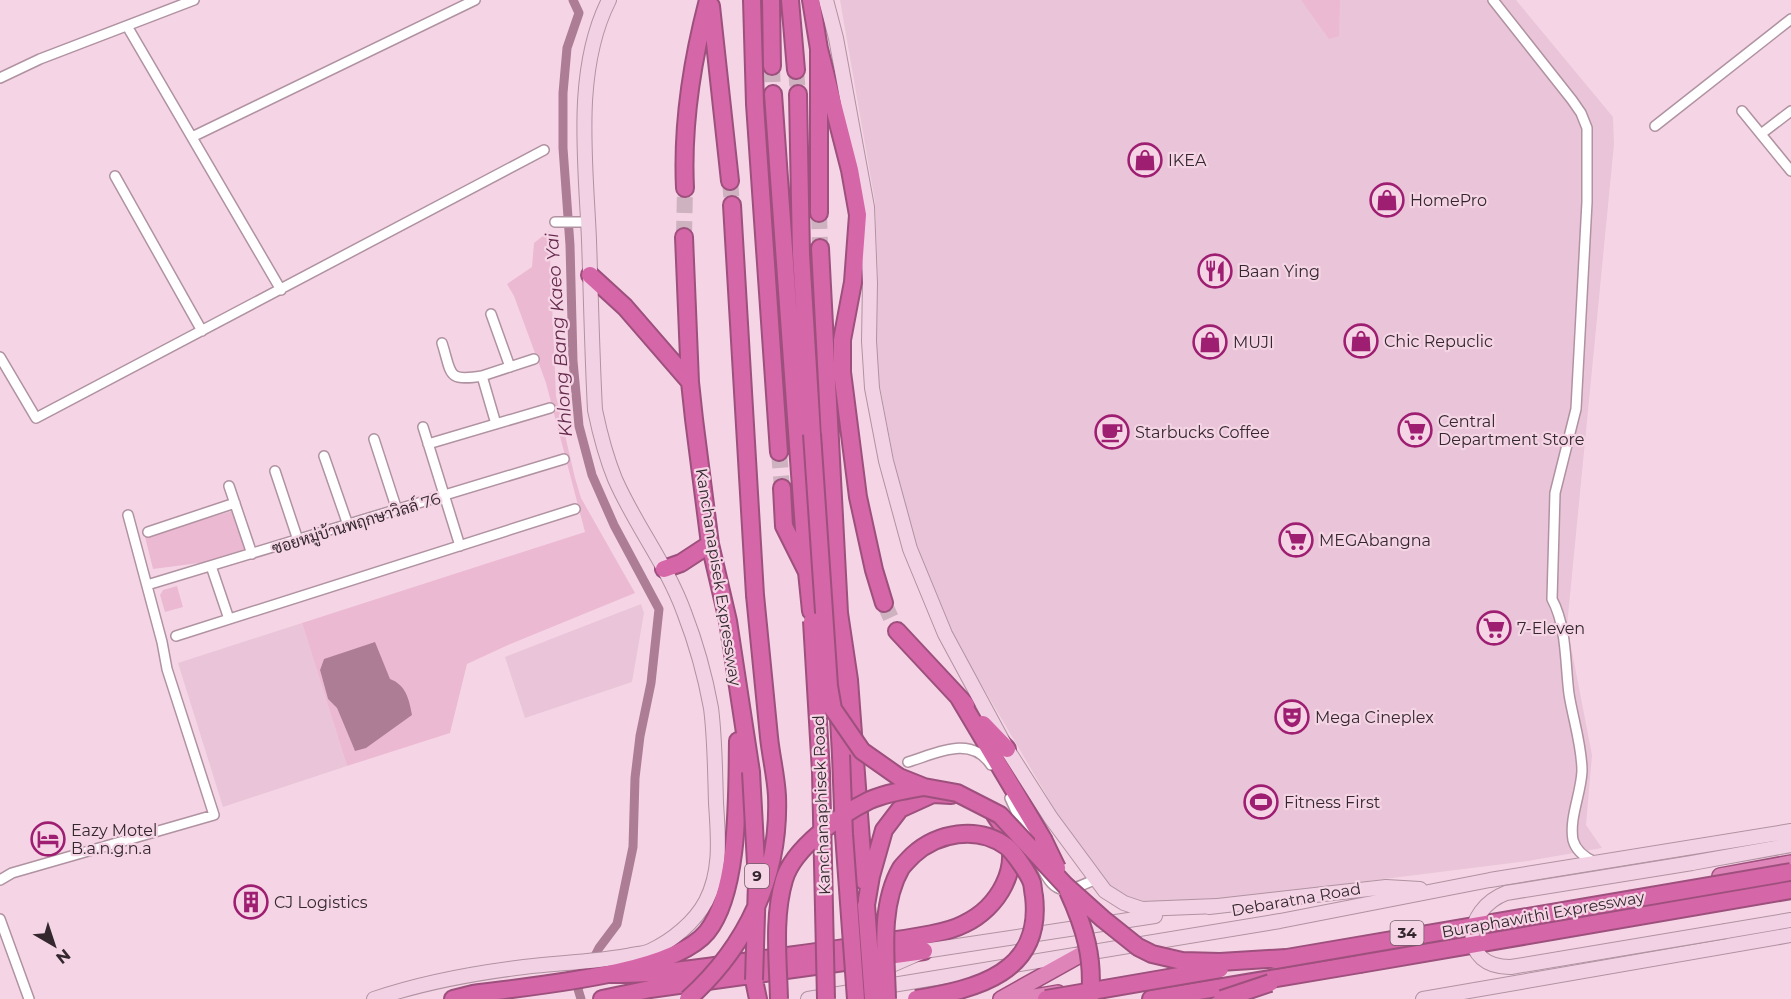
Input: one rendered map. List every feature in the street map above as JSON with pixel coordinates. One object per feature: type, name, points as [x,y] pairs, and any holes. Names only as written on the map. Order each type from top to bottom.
[{"type":"highway","points":[[709,0],[730,181]]},
{"type":"highway","points":[[685,188],[683,153],[695,50],[709,0]]},
{"type":"highway","points":[[752,0],[755,104],[779,452]]},
{"type":"highway","points":[[771,0],[772,66]]},
{"type":"highway","points":[[790,0],[796,70]]},
{"type":"highway","points":[[811,0],[819,49],[850,170],[858,215],[853,282],[842,340],[842,372],[858,497],[874,570],[884,603]]},
{"type":"highway","points":[[819,49],[819,213]]},
{"type":"highway","points":[[773,94],[807,572]]},
{"type":"highway","points":[[798,94],[801,254],[824,631],[833,709],[862,751],[899,777],[924,787],[957,793],[1000,815],[1073,892],[1125,937],[1152,954],[1182,961],[1220,962],[1286,958]]},
{"type":"highway","points":[[688,999],[702,986],[750,922],[765,887],[774,850],[777,795],[755,595],[732,206]]},
{"type":"highway","name":"Kanchanapisek Expressway","points":[[684,237],[690,382],[710,544],[728,621],[751,772],[757,882],[754,980]]},
{"type":"highway","points":[[820,248],[839,614],[837,682],[866,905],[873,999]]},
{"type":"highway","points":[[590,275],[625,307],[690,382]]},
{"type":"highway","points":[[782,488],[784,526],[807,572]]},
{"type":"highway","points":[[664,569],[681,563],[710,544]]},
{"type":"highway","name":"Kanchanaphisek Road","points":[[807,572],[821,772],[818,998]]},
{"type":"highway","points":[[897,631],[1006,749]]},
{"type":"highway","points":[[610,974],[683,952],[706,933],[720,907],[728,885],[733,849],[738,770],[738,695]]},
{"type":"highway","points":[[959,698],[1043,839],[1078,912],[1091,960],[1090,999]]},
{"type":"highway","points":[[848,754],[844,834],[856,999]]},
{"type":"highway","points":[[779,999],[778,903],[784,877],[795,860],[826,828],[846,813],[871,800],[924,787]]},
{"type":"highway","points":[[453,999],[558,981],[610,974],[658,973],[904,938],[963,925],[984,912],[1000,894],[1009,872],[1010,849],[1006,831],[995,814],[975,801],[958,795],[933,794],[900,809],[884,830],[873,864],[866,905]]},
{"type":"highway","points":[[887,999],[886,927],[890,895],[901,867],[921,848],[942,836],[965,833],[984,836],[1006,846],[1032,882],[1035,910],[1034,929],[1026,947],[1015,963],[994,978],[968,989],[916,999]]},
{"type":"highway","name":"34","points":[[1023,999],[1578,903],[1791,863]]},
{"type":"highway","name":"Buraphawithi Expressway","points":[[1046,999],[1791,872]]},
{"type":"highway","name":"Buraphawithi Expressway","points":[[1151,999],[1791,890]]},
{"type":"highway","name":"34","points":[[1199,999],[1791,896]]},
{"type":"highway","points":[[602,999],[650,988],[924,951]]},
{"type":"highway","points":[[1001,999],[1080,955]]},
{"type":"highway","points":[[1222,999],[1290,976]]},
{"type":"highway","points":[[752,999],[754,980]]},
{"type":"highway","name":"9","points":[[754,980],[758,999]]},
{"type":"main road","points":[[374,999],[451,980],[524,967],[617,958],[648,951],[674,936],[694,919],[706,901],[714,879],[718,852],[711,709],[700,660],[684,611],[616,481],[604,450],[595,410],[585,153],[585,84],[595,38],[609,0]]},
{"type":"main road","points":[[826,0],[837,38],[867,207],[872,388],[886,461],[910,549],[945,634],[1006,749],[1051,818],[1105,891],[1124,903],[1142,909],[1217,906]]},
{"type":"main road","name":"Debaratna Road","points":[[818,998],[1080,955],[1440,891],[1490,880],[1791,831]]},
{"type":"main road","points":[[1791,845],[1506,893],[1491,901],[1479,913],[1471,939],[1479,953],[1489,963],[1511,967],[1791,920]]},
{"type":"main road","points":[[818,998],[924,951],[1217,906],[1386,887],[1440,891]]},
{"type":"main road","points":[[1423,999],[1791,935]]},
{"type":"street","points":[[0,78],[194,0]]},
{"type":"street","points":[[192,137],[475,0]]},
{"type":"street","points":[[1493,0],[1572,100],[1587,128],[1587,202],[1576,401],[1555,493],[1552,599],[1561,623],[1569,695],[1582,770],[1575,811],[1574,840],[1581,853],[1595,862]]},
{"type":"street","points":[[1655,126],[1791,19]]},
{"type":"street","points":[[127,26],[281,290]]},
{"type":"street","points":[[1742,111],[1791,171]]},
{"type":"street","points":[[1761,134],[1791,111]]},
{"type":"street","points":[[0,357],[36,418],[544,150]]},
{"type":"street","points":[[116,176],[202,331]]},
{"type":"street","points":[[555,222],[588,222]]},
{"type":"street","points":[[491,314],[510,367]]},
{"type":"street","points":[[442,343],[451,372],[460,380],[482,376],[534,358]]},
{"type":"street","points":[[482,376],[496,424]]},
{"type":"street","points":[[428,444],[550,408]]},
{"type":"street","points":[[423,427],[460,546]]},
{"type":"street","points":[[374,439],[397,510]]},
{"type":"street","points":[[324,456],[348,525]]},
{"type":"street","name":"ซอยหมู่บ้านพฤกษาวิลล์ 76","points":[[147,585],[564,459]]},
{"type":"street","points":[[274,471],[298,540]]},
{"type":"street","points":[[230,486],[252,554]]},
{"type":"street","points":[[148,532],[235,503]]},
{"type":"street","points":[[176,636],[575,509]]},
{"type":"street","points":[[0,880],[12,873],[213,815],[167,669],[128,515]]},
{"type":"street","points":[[211,566],[229,620]]},
{"type":"street","points":[[908,762],[958,748],[970,748],[977,751],[988,760],[1013,803],[1048,880],[1053,886],[1066,890],[1080,887],[1096,879]]},
{"type":"street","points":[[0,919],[29,999]]},
{"type":"shaded area","points":[[840,0],[1516,0],[1613,117],[1614,144],[1567,626],[1592,755],[1586,825],[1602,848],[1528,861],[1168,906],[1127,900],[1112,889],[1064,825],[974,672],[942,613],[917,550],[900,493],[874,355],[878,279],[875,202]]},
{"type":"shaded area","points":[[1301,0],[1340,0],[1339,36],[1329,39]]},
{"type":"shaded area","points":[[549,231],[556,396],[575,478],[581,498],[635,593],[467,664],[450,733],[347,766],[302,623],[585,532],[546,383],[514,296],[507,284],[532,267],[534,243]],"holes":[[[324,659],[355,751],[337,708],[328,699],[320,670]]]},
{"type":"shaded area","points":[[232,511],[245,550],[207,562],[153,569],[145,537]]},
{"type":"shaded area","points":[[177,586],[183,607],[165,612],[160,595],[163,590]]},
{"type":"shaded area","points":[[641,604],[644,613],[632,682],[525,718],[505,657]]},
{"type":"shaded area","points":[[302,623],[347,766],[223,807],[178,663]]},
{"type":"shaded area","points":[[375,642],[390,679],[400,685],[406,693],[412,715],[366,748],[355,751],[337,708],[328,699],[320,670],[324,659]]},
{"type":"waterway","name":"Khlong Bang Kaeo Yai","points":[[573,0],[579,13],[567,48],[563,93],[563,148],[570,245],[573,361],[579,426],[592,475],[614,525],[659,609],[651,683],[640,736],[635,778],[633,847],[617,924],[599,948],[578,989],[581,999]]},
{"type":"tunnel","points":[[772,66],[773,94]]},
{"type":"tunnel","points":[[796,70],[798,94]]},
{"type":"tunnel","points":[[730,181],[732,205]]},
{"type":"tunnel","points":[[684,237],[685,188]]},
{"type":"tunnel","points":[[819,213],[820,248]]},
{"type":"tunnel","points":[[779,452],[782,488]]},
{"type":"tunnel","points":[[884,603],[897,631]]},
{"type":"place","name":"IKEA","points":[[1145,160]]},
{"type":"place","name":"HomePro","points":[[1387,200]]},
{"type":"place","name":"Baan Ying","points":[[1215,271]]},
{"type":"place","name":"Chic Repuclic","points":[[1361,341]]},
{"type":"place","name":"MUJI","points":[[1210,342]]},
{"type":"place","name":"Central Department Store","points":[[1415,430]]},
{"type":"place","name":"Starbucks Coffee","points":[[1112,432]]},
{"type":"place","name":"MEGAbangna","points":[[1296,540]]},
{"type":"place","name":"7-Eleven","points":[[1494,628]]},
{"type":"place","name":"Mega Cineplex","points":[[1292,717]]},
{"type":"place","name":"Fitness First","points":[[1261,802]]},
{"type":"place","name":"Eazy Motel B.a.n.g.n.a","points":[[48,839]]},
{"type":"place","name":"CJ Logistics","points":[[251,902]]}]
